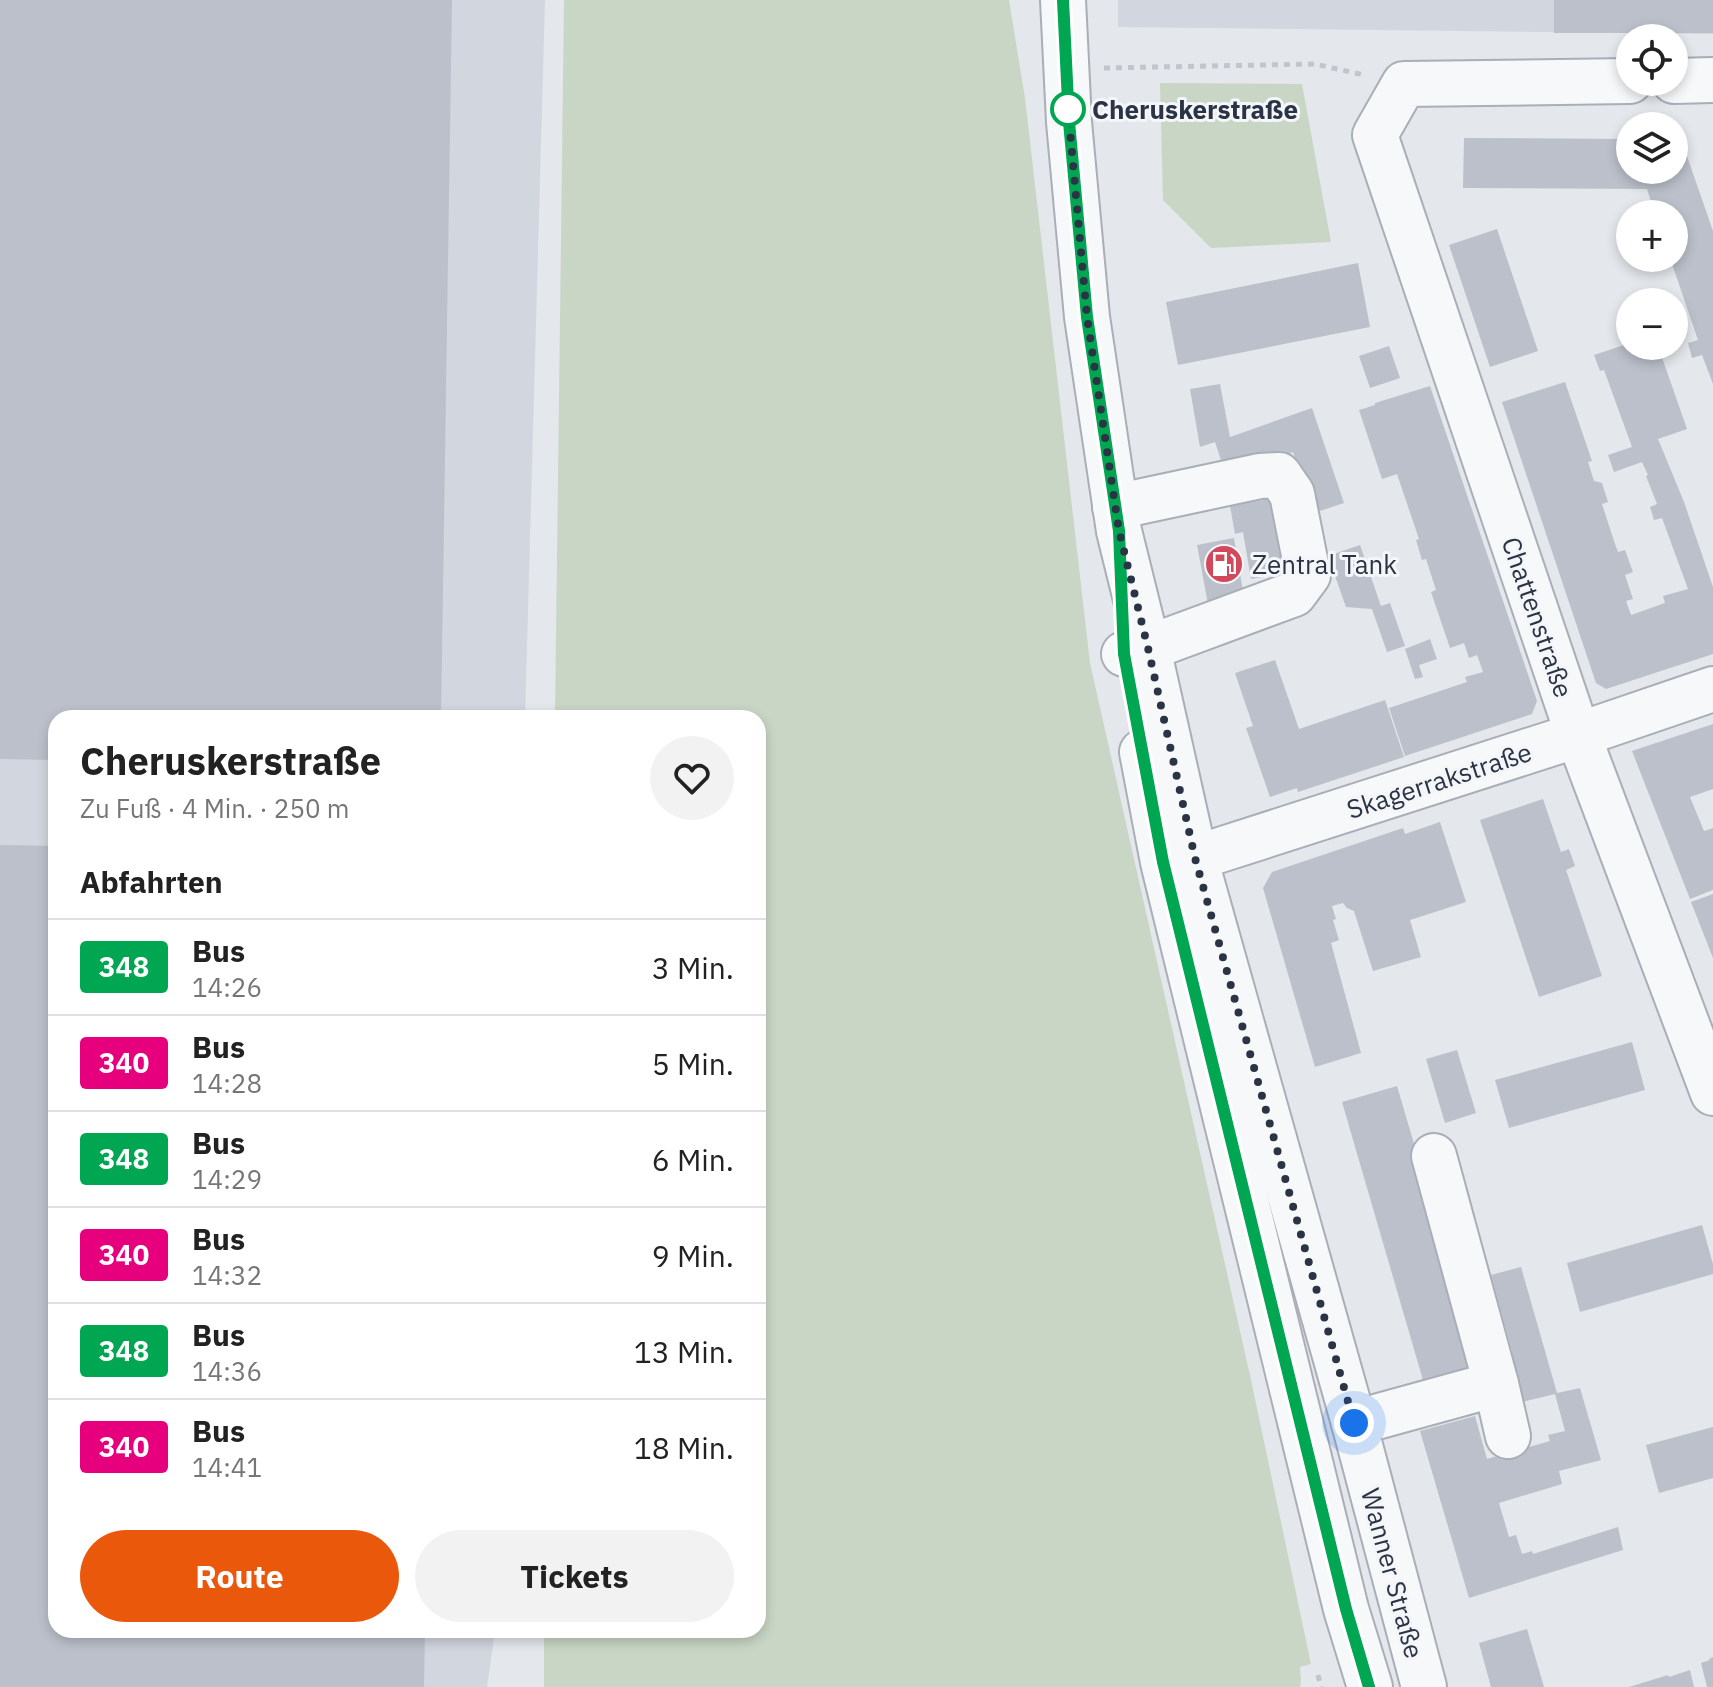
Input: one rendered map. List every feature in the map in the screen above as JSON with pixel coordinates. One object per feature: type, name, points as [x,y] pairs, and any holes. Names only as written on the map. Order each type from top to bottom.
[{"type":"street","name":"Wanner Straße","points":[[1063,0],[1070,137],[1087,317],[1136,651],[1179,860],[1346,1609],[1370,1687]]},
{"type":"street","points":[[1688,81],[1713,80]]},
{"type":"street","points":[[1404,84],[1616,81]]},
{"type":"street","name":"Chattenstraße","points":[[1404,84],[1375,135],[1578,735],[1713,1093]]},
{"type":"street","points":[[1117,519],[1260,476],[1279,475],[1292,494],[1308,575],[1294,594],[1136,651]]},
{"type":"street","name":"Skagerrakstraße","points":[[1179,860],[1578,735],[1713,689]]},
{"type":"street","name":"Wanner Straße","points":[[1179,860],[1354,1423],[1424,1687]]},
{"type":"street","points":[[1434,1156],[1508,1436]]},
{"type":"street","points":[[1354,1423],[1496,1384]]},
{"type":"path","points":[[1066,68],[1315,64],[1404,84]]},
{"type":"path","points":[[1318,1675],[1321,1687]]},
{"type":"shaded area","points":[[0,0],[545,0],[525,710],[48,710],[48,1638],[494,1638],[487,1687],[0,1687]]},
{"type":"shaded area","points":[[1118,0],[1713,0],[1713,34],[1688,34],[1688,24],[1616,24],[1616,33],[1118,27]]},
{"type":"green space","points":[[564,0],[1009,0],[1025,98],[1090,663],[1251,1380],[1311,1664],[1300,1667],[1300,1687],[544,1687],[544,1638],[766,1638],[766,710],[555,710]]},
{"type":"green space","points":[[1160,83],[1302,84],[1331,242],[1211,248],[1163,200]]},
{"type":"building","points":[[0,0],[452,0],[441,710],[48,710],[48,760],[0,759]]},
{"type":"building","points":[[1554,0],[1713,0],[1713,33],[1688,33],[1688,24],[1616,24],[1616,33],[1554,33]]},
{"type":"building","points":[[1464,138],[1616,139],[1616,184],[1688,184],[1688,159],[1713,231],[1713,384],[1702,355],[1692,358],[1688,343],[1698,340],[1688,311],[1688,288],[1680,288],[1675,272],[1688,272],[1688,200],[1651,200],[1647,189],[1463,188]]},
{"type":"building","points":[[1497,229],[1538,351],[1490,367],[1449,245]]},
{"type":"building","points":[[1358,263],[1370,327],[1178,365],[1166,302]]},
{"type":"building","points":[[1389,346],[1400,378],[1370,388],[1359,356]]},
{"type":"building","points":[[1616,348],[1616,360],[1663,360],[1687,429],[1658,439],[1684,502],[1713,587],[1713,654],[1606,689],[1596,683],[1502,402],[1565,382],[1592,461],[1588,462],[1594,481],[1602,483],[1608,502],[1602,504],[1614,541],[1618,552],[1625,550],[1633,572],[1625,575],[1633,599],[1626,601],[1631,615],[1665,603],[1663,596],[1688,589],[1662,518],[1654,520],[1650,507],[1657,504],[1642,462],[1614,472],[1608,455],[1632,447],[1604,370],[1600,371],[1594,355]]},
{"type":"building","points":[[1220,384],[1230,437],[1312,408],[1344,503],[1314,513],[1293,452],[1226,475],[1215,442],[1200,447],[1190,389]]},
{"type":"building","points":[[1430,386],[1537,701],[1532,714],[1405,756],[1389,708],[1467,682],[1465,677],[1483,672],[1477,655],[1469,658],[1464,643],[1450,648],[1431,592],[1436,590],[1426,559],[1422,560],[1416,540],[1419,539],[1397,474],[1382,479],[1359,410]]},
{"type":"building","points":[[1280,497],[1297,570],[1251,579],[1243,532],[1235,534],[1230,506]]},
{"type":"building","points":[[1234,538],[1244,597],[1208,604],[1197,545]]},
{"type":"building","points":[[1360,545],[1381,606],[1390,603],[1405,646],[1387,652],[1372,609],[1346,607],[1328,556]]},
{"type":"building","points":[[1430,639],[1437,659],[1419,665],[1423,677],[1415,679],[1405,649]]},
{"type":"building","points":[[1275,660],[1299,729],[1385,700],[1404,757],[1298,792],[1297,788],[1270,797],[1246,728],[1253,726],[1235,673]]},
{"type":"building","points":[[1713,724],[1713,789],[1690,797],[1704,831],[1713,828],[1713,890],[1690,899],[1632,751]]},
{"type":"building","points":[[1543,799],[1561,852],[1569,849],[1575,866],[1566,870],[1602,976],[1539,997],[1480,820]]},
{"type":"building","points":[[1440,822],[1466,902],[1410,920],[1421,957],[1373,971],[1354,911],[1343,903],[1332,906],[1339,940],[1331,943],[1361,1053],[1315,1067],[1263,888],[1272,872],[1403,828],[1405,834]]},
{"type":"building","points":[[0,845],[48,846],[48,1638],[425,1638],[424,1687],[0,1687]]},
{"type":"building","points":[[1713,894],[1713,958],[1691,902]]},
{"type":"building","points":[[1632,1042],[1645,1090],[1509,1128],[1495,1080]]},
{"type":"building","points":[[1457,1050],[1476,1113],[1445,1123],[1426,1059]]},
{"type":"building","points":[[1397,1086],[1481,1371],[1425,1387],[1342,1102]]},
{"type":"building","points":[[1702,1225],[1713,1274],[1580,1312],[1567,1263]]},
{"type":"building","points":[[1521,1267],[1557,1393],[1580,1388],[1601,1460],[1559,1471],[1562,1484],[1499,1503],[1509,1537],[1516,1535],[1522,1554],[1532,1551],[1533,1554],[1618,1527],[1623,1550],[1469,1598],[1420,1431],[1475,1416],[1487,1459],[1550,1441],[1548,1435],[1565,1431],[1555,1394],[1522,1402],[1508,1352],[1512,1351],[1491,1275]]},
{"type":"building","points":[[1713,1427],[1713,1478],[1659,1493],[1646,1445]]},
{"type":"building","points":[[1527,1629],[1544,1687],[1491,1687],[1479,1643]]},
{"type":"building","points":[[1713,1657],[1713,1687],[1707,1687],[1701,1663]]},
{"type":"building","points":[[1690,1670],[1694,1687],[1629,1687],[1669,1677]]},
{"type":"bus line","name":"348","points":[[1063,0],[1069,122],[1087,317],[1119,531],[1124,654],[1163,862],[1346,1609],[1369,1687]]},
{"type":"place","name":"Cheruskerstraße","points":[[1068,109]]},
{"type":"place","name":"Zentral Tank","points":[[1224,564]]},
{"type":"route","points":[[1068,109],[1087,317],[1119,531],[1195,858],[1354,1423]]}]
